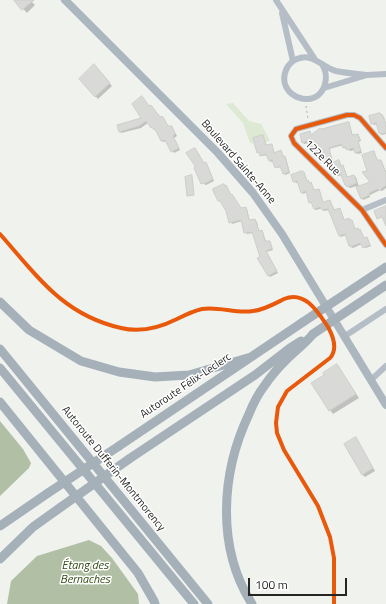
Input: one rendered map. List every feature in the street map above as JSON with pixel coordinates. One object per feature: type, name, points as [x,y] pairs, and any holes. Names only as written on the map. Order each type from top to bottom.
[{"type":"highway","name":"Autoroute Félix-Leclerc","points":[[0,526],[386,267]]},
{"type":"highway","points":[[0,559],[33,527],[61,506],[255,375],[290,348],[386,285]]},
{"type":"highway","points":[[0,302],[29,330],[81,361],[119,372],[155,377],[189,375],[251,357]]},
{"type":"highway","points":[[252,604],[240,580],[234,562],[226,526],[229,474],[243,427],[257,396],[283,363],[307,342],[312,334]]},
{"type":"highway","name":"Autoroute Dufferin-Montmorency","points":[[0,349],[208,604]]},
{"type":"highway","name":"Autoroute Dufferin-Montmorency","points":[[0,368],[194,604]]},
{"type":"highway","points":[[0,402],[138,573],[155,604]]},
{"type":"main road","name":"Boulevard Sainte-Anne","points":[[65,0],[213,148],[253,193],[282,234],[386,405]]},
{"type":"street","points":[[276,0],[314,58],[322,64],[336,70],[367,75],[386,74]]},
{"type":"street","points":[[281,9],[293,61]]},
{"type":"street","points":[[314,58],[303,57],[293,61],[289,65],[285,76],[286,87],[294,95],[304,99],[316,96],[324,88],[367,75]]},
{"type":"street","points":[[322,64],[326,70],[327,78],[324,88]]},
{"type":"street","name":"122e Rue","points":[[386,148],[360,118],[354,115],[347,115],[296,129],[291,136],[294,143],[362,210],[386,245]]},
{"type":"street","points":[[362,210],[386,200]]},
{"type":"street","points":[[345,336],[386,310]]},
{"type":"street","points":[[371,380],[386,366]]},
{"type":"path","points":[[304,99],[309,126]]},
{"type":"shaded area","points":[[233,103],[249,121],[261,124],[270,141],[255,144],[250,143],[243,123],[226,104]]},
{"type":"water","points":[[0,421],[23,449],[31,463],[29,468],[0,496]]},
{"type":"water","name":"Étang des Bernaches","points":[[89,540],[101,546],[112,558],[138,594],[139,604],[7,604],[11,581],[37,556]]},
{"type":"building","points":[[14,0],[34,0],[22,10]]},
{"type":"building","points":[[94,64],[110,83],[95,97],[79,79]]},
{"type":"building","points":[[142,96],[159,116],[163,117],[168,126],[172,126],[175,134],[173,136],[179,148],[171,152],[165,140],[161,141],[155,129],[154,130],[152,127],[151,128],[146,121],[139,126],[119,132],[117,125],[141,118],[132,104]]},
{"type":"building","points":[[380,113],[381,115],[382,114],[386,124],[386,133],[381,134],[379,133],[376,123],[371,124],[369,116]]},
{"type":"building","points":[[349,122],[352,135],[358,134],[360,140],[358,141],[361,151],[355,153],[353,148],[347,150],[345,147],[343,148],[341,144],[329,148],[332,160],[323,163],[322,161],[319,161],[317,153],[313,154],[307,141],[302,143],[300,134],[310,131],[311,135],[320,128]]},
{"type":"building","points":[[263,135],[266,145],[272,144],[274,153],[281,150],[283,156],[285,156],[289,172],[283,174],[280,166],[275,168],[272,160],[269,161],[266,154],[260,156],[259,152],[257,153],[253,138]]},
{"type":"building","points":[[195,148],[204,163],[206,162],[213,179],[204,184],[201,184],[194,168],[195,166],[186,153]]},
{"type":"building","points":[[374,151],[377,160],[381,160],[386,171],[386,185],[379,191],[378,189],[369,193],[370,195],[361,199],[356,187],[370,182],[362,172],[367,171],[362,155]]},
{"type":"building","points":[[339,160],[341,166],[343,165],[347,177],[354,175],[357,183],[347,187],[340,173],[335,175],[333,173],[329,164]]},
{"type":"building","points":[[302,171],[304,172],[307,181],[308,180],[309,183],[311,182],[314,190],[319,189],[323,202],[330,200],[334,210],[340,208],[344,220],[349,218],[352,220],[355,229],[360,229],[364,238],[367,237],[370,245],[363,248],[360,243],[350,247],[345,234],[339,236],[328,209],[322,210],[320,207],[314,209],[311,202],[309,203],[306,191],[301,193],[297,181],[293,182],[291,175]]},
{"type":"building","points":[[192,175],[194,195],[187,196],[185,177]]},
{"type":"building","points":[[224,184],[241,208],[246,207],[249,220],[255,219],[259,231],[262,230],[265,241],[270,241],[272,248],[266,251],[277,271],[268,276],[257,258],[260,257],[252,232],[244,233],[241,220],[229,223],[226,211],[220,201],[218,201],[213,191],[213,189]]},
{"type":"building","points":[[386,206],[386,226],[382,217],[377,219],[374,211]]},
{"type":"building","points":[[337,364],[356,394],[329,411],[311,383],[324,375],[323,373]]},
{"type":"building","points":[[356,437],[373,468],[362,475],[344,444]]},
{"type":"cycle path","points":[[386,148],[360,118],[354,115],[347,115],[296,129],[291,136],[294,143],[362,210],[386,245]]},
{"type":"cycle path","points":[[0,234],[39,279],[67,304],[83,314],[101,322],[121,328],[136,330],[150,329],[163,325],[189,313],[208,308],[247,312],[261,309],[292,297],[298,297],[305,300],[315,309],[330,331],[334,342],[334,351],[330,358],[287,391],[278,407],[276,423],[277,433],[284,450],[318,506],[330,537],[334,558],[334,604]]}]
